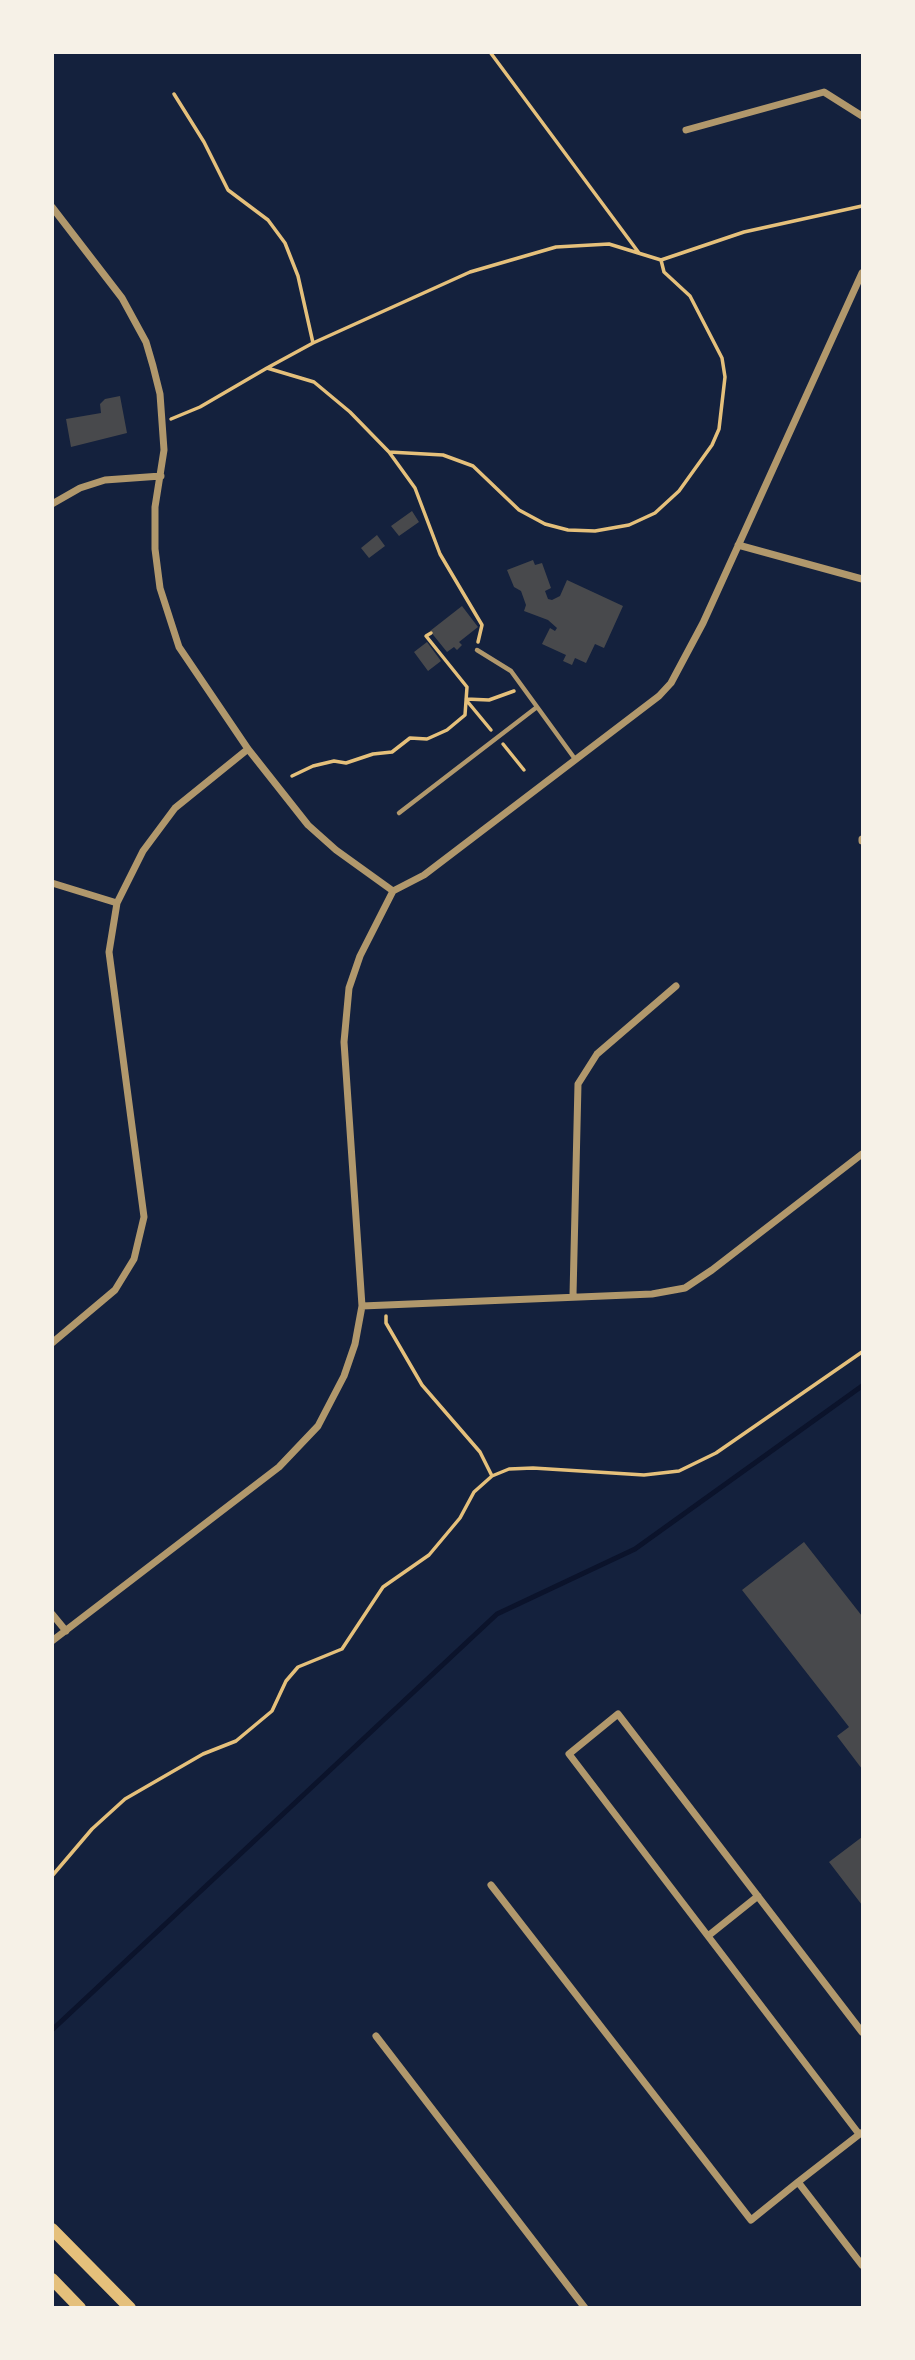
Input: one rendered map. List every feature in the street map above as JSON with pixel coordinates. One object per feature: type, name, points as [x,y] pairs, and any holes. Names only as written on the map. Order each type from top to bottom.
[{"type":"main road","points":[[52,2229],[130,2308]]},
{"type":"main road","points":[[52,2279],[80,2308]]},
{"type":"street","points":[[686,130],[824,92],[863,116]]},
{"type":"street","points":[[52,207],[134,318],[153,366],[163,422],[155,549],[160,588],[169,622],[185,656],[248,749],[308,824],[336,850],[393,891]]},
{"type":"street","points":[[52,1641],[279,1467],[318,1426],[344,1376],[355,1344],[362,1306],[345,1077],[345,1018],[349,988],[360,956],[393,891],[424,875],[671,683],[738,545],[863,273]]},
{"type":"street","points":[[52,504],[80,488],[105,480],[161,476]]},
{"type":"street","points":[[738,545],[863,579]]},
{"type":"street","points":[[52,1343],[115,1290],[134,1259],[144,1217],[109,952],[117,903],[143,851],[175,808],[248,749]]},
{"type":"street","points":[[52,883],[117,903]]},
{"type":"street","points":[[573,1295],[578,1084],[597,1054],[676,986]]},
{"type":"street","points":[[362,1306],[573,1295],[652,1294],[685,1287],[712,1270],[863,1154]]},
{"type":"street","points":[[52,1614],[66,1631]]},
{"type":"street","points":[[491,1885],[751,2220],[861,2133],[569,1754],[618,1714],[863,2032]]},
{"type":"street","points":[[708,1936],[758,1896]]},
{"type":"street","points":[[376,2036],[585,2308]]},
{"type":"street","points":[[798,2182],[863,2265]]},
{"type":"lane","points":[[477,649],[511,671],[575,760]]},
{"type":"lane","points":[[399,813],[537,707]]},
{"type":"path","points":[[490,52],[640,255]]},
{"type":"path","points":[[174,94],[204,142],[228,190],[268,220],[285,243],[298,276],[313,343]]},
{"type":"path","points":[[163,422],[200,407],[313,343],[470,272],[556,247],[609,244],[661,260],[744,232],[863,206]]},
{"type":"path","points":[[389,452],[443,455],[473,466],[519,510],[545,524],[568,530],[595,531],[629,525],[655,513],[679,491],[712,445],[719,429],[725,377],[722,358],[690,296],[664,272],[661,260]]},
{"type":"path","points":[[267,368],[314,382],[350,412],[389,452],[415,488],[440,554],[482,625],[477,649]]},
{"type":"path","points":[[463,607],[470,603]]},
{"type":"path","points":[[292,776],[313,766],[334,761],[346,764],[373,754],[392,752],[411,737],[427,739],[447,730],[465,715],[467,687],[426,636],[431,633]]},
{"type":"path","points":[[466,699],[489,700],[522,686]]},
{"type":"path","points":[[384,1306],[386,1323],[412,1369],[481,1452],[492,1476]]},
{"type":"path","points":[[52,1876],[92,1829],[125,1799],[203,1755],[236,1741],[272,1711],[286,1681],[298,1667],[342,1649],[383,1587],[429,1555],[460,1518],[474,1492],[492,1476],[509,1469],[533,1468],[644,1475],[679,1471],[716,1453],[863,1352]]},
{"type":"building","points":[[120,396],[127,433],[71,447],[66,419],[101,413],[100,404],[105,399]]},
{"type":"building","points":[[412,511],[419,522],[399,536],[391,526]]},
{"type":"building","points":[[377,535],[385,546],[369,558],[361,548]]},
{"type":"building","points":[[533,560],[535,565],[542,563],[551,588],[545,591],[548,599],[560,596],[567,580],[623,606],[604,648],[595,644],[586,663],[575,658],[572,665],[563,661],[566,655],[542,644],[550,628],[555,631],[557,628],[548,620],[524,611],[526,605],[521,591],[514,587],[507,570]]},
{"type":"building","points":[[462,606],[478,627],[459,642],[462,645],[457,650],[454,647],[447,652],[430,631]]},
{"type":"building","points":[[427,642],[441,661],[428,671],[414,652]]},
{"type":"building","points":[[804,1542],[862,1616],[862,1769],[837,1736],[849,1727],[742,1590]]},
{"type":"building","points":[[862,1837],[862,1905],[829,1862]]},
{"type":"waterway","points":[[52,2030],[497,1614],[635,1549],[862,1386]]}]
